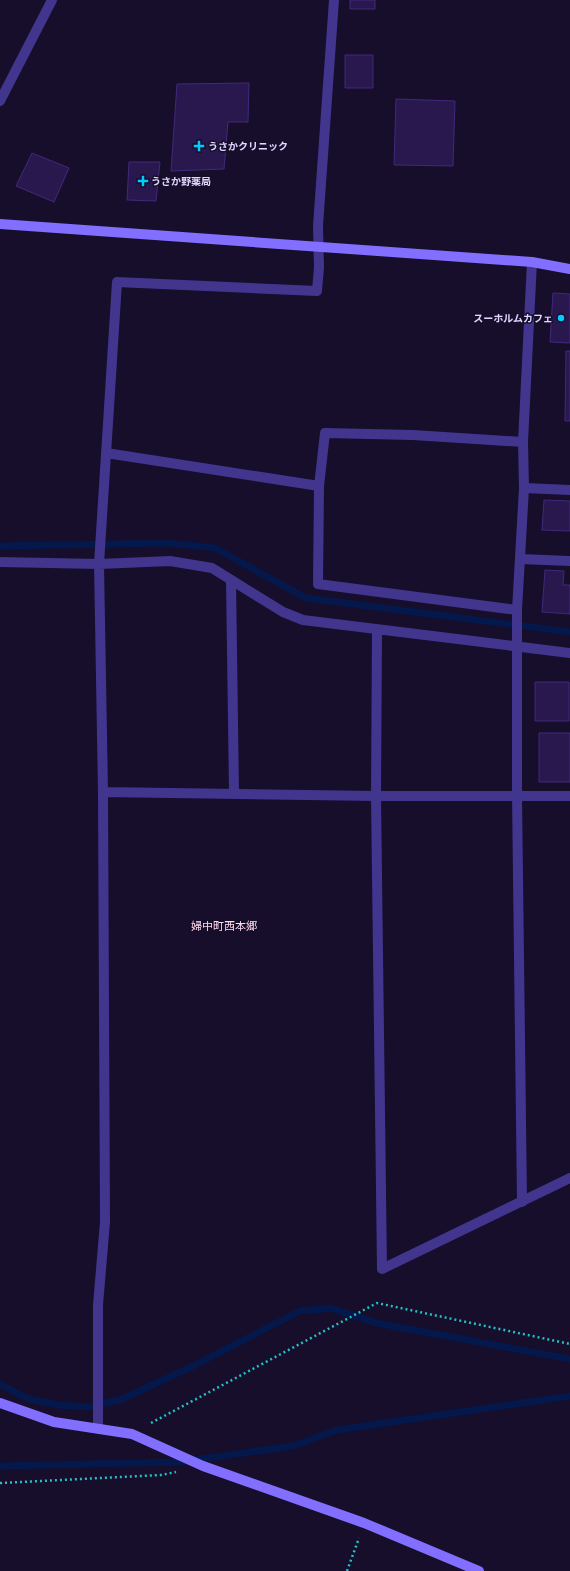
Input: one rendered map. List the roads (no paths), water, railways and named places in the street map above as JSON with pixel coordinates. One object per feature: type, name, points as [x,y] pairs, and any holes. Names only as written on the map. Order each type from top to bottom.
[{"type":"street","points":[[0,101],[52,0]]},
{"type":"street","points":[[98,1428],[98,1305],[105,1222],[103,792],[99,564],[117,282],[317,291],[319,267],[318,218],[334,0]]},
{"type":"street","points":[[0,224],[318,248],[532,262],[570,269]]},
{"type":"street","points":[[522,1202],[517,795],[517,610],[521,559],[524,488],[523,442],[532,262]]},
{"type":"street","points":[[517,610],[318,584],[319,486],[325,433],[413,435],[523,442]]},
{"type":"street","points":[[106,453],[319,486]]},
{"type":"street","points":[[524,488],[570,490]]},
{"type":"street","points":[[521,559],[570,561]]},
{"type":"street","points":[[0,562],[99,564],[170,560],[212,568],[283,612],[303,620],[570,652]]},
{"type":"street","points":[[231,580],[234,793]]},
{"type":"street","points":[[376,629],[376,796],[382,1269],[570,1178]]},
{"type":"street","points":[[103,792],[376,796],[570,796]]},
{"type":"street","points":[[0,1403],[54,1422],[132,1434],[203,1466],[364,1523],[479,1571]]},
{"type":"waterway","points":[[0,546],[168,543],[215,548],[306,598],[570,632]]},
{"type":"waterway","points":[[0,1384],[26,1398],[58,1405],[89,1407],[122,1399],[193,1366],[300,1311],[331,1308],[376,1323],[570,1359]]},
{"type":"waterway","points":[[0,1466],[179,1462],[293,1446],[337,1430],[570,1396]]},
{"type":"place","name":"うさかクリニック","points":[[199,146]]},
{"type":"place","name":"うさか野薬局","points":[[143,181]]},
{"type":"place","name":"スーホルムカフェ","points":[[561,318]]},
{"type":"district","name":"婦中町西本郷","points":[[224,926]]}]
